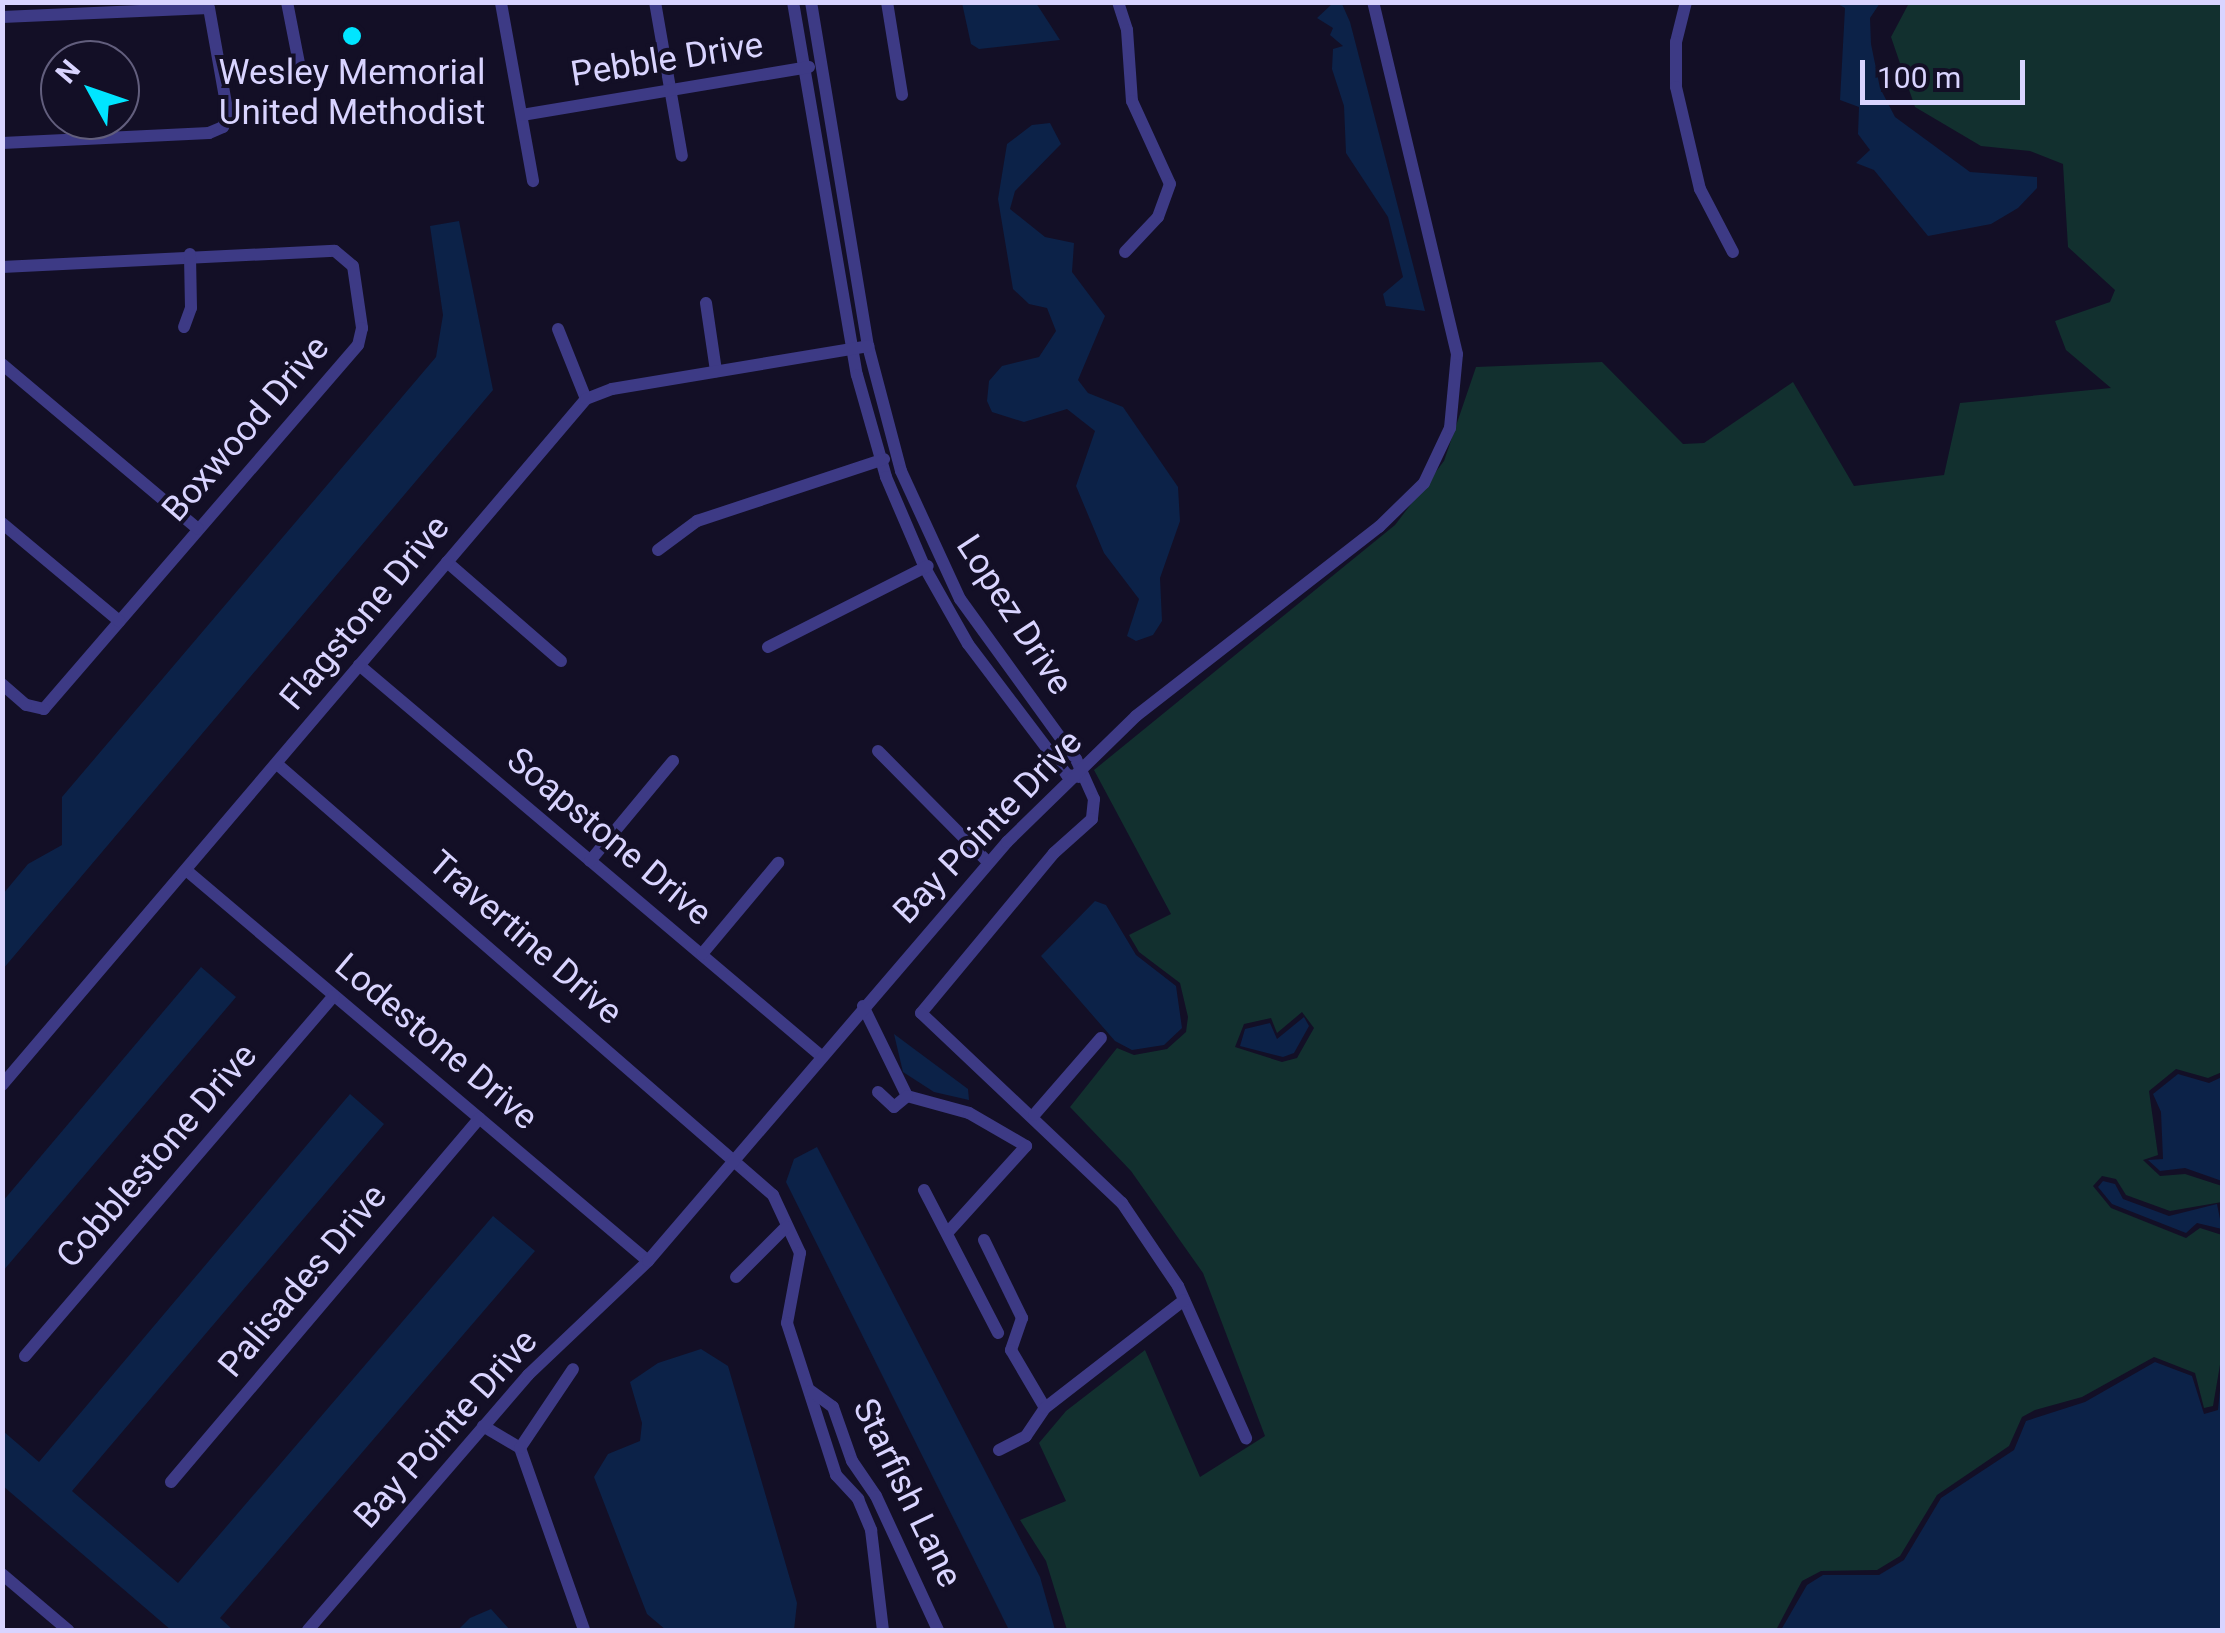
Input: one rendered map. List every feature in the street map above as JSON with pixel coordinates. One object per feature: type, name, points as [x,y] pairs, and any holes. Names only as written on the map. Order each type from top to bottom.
[{"type":"street","points":[[287,2],[298,63]]},
{"type":"street","points":[[501,2],[533,180]]},
{"type":"street","points":[[656,2],[682,156]]},
{"type":"street","name":"Lopez Drive","points":[[793,2],[852,349],[880,460],[925,568],[993,680],[1067,775],[1079,777],[1076,759],[993,651],[940,561],[896,455],[868,346],[810,2]]},
{"type":"street","points":[[888,2],[902,95]]},
{"type":"street","points":[[1118,2],[1127,30],[1132,101],[1170,184],[1158,217],[1125,252]]},
{"type":"street","name":"Bay Pointe Drive","points":[[308,1630],[482,1426],[648,1261],[820,1054],[988,862],[1079,777],[1136,716],[1402,507],[1445,442],[1458,388],[1458,354],[1373,2]]},
{"type":"street","points":[[1686,2],[1678,34],[1676,87],[1700,189],[1733,252]]},
{"type":"street","points":[[2,17],[209,8],[228,115],[223,128],[210,133],[2,143]]},
{"type":"street","name":"Pebble Drive","points":[[522,115],[821,65]]},
{"type":"street","name":"Boxwood Drive","points":[[2,267],[190,254],[335,251],[353,266],[362,328],[358,345],[44,709],[26,705],[2,684]]},
{"type":"street","points":[[184,327],[190,254]]},
{"type":"street","points":[[706,303],[716,371]]},
{"type":"street","points":[[558,329],[586,399],[716,371],[868,346]]},
{"type":"street","points":[[2,364],[198,529]]},
{"type":"street","name":"Flagstone Drive","points":[[2,1084],[586,399]]},
{"type":"street","points":[[658,550],[685,526],[896,455]]},
{"type":"street","points":[[2,522],[119,621]]},
{"type":"street","points":[[768,647],[940,561]]},
{"type":"street","points":[[448,562],[560,661]]},
{"type":"street","name":"Soapstone Drive","points":[[359,665],[820,1054]]},
{"type":"street","points":[[878,750],[988,862]]},
{"type":"street","points":[[590,860],[673,761]]},
{"type":"street","name":"Travertine Drive","points":[[277,764],[773,1195],[800,1253],[787,1323],[836,1475],[858,1498],[871,1530],[882,1630]]},
{"type":"street","points":[[1079,777],[1094,799],[1092,819],[1054,853],[921,1013],[1034,1115],[1122,1203],[1184,1300],[1246,1438]]},
{"type":"street","points":[[702,954],[778,862]]},
{"type":"street","name":"Lodestone Drive","points":[[186,870],[648,1261]]},
{"type":"street","name":"Cobblestone Drive","points":[[25,1356],[334,996]]},
{"type":"street","points":[[863,1006],[907,1096],[969,1114],[1026,1146],[949,1231]]},
{"type":"street","points":[[1034,1115],[1101,1038]]},
{"type":"street","points":[[878,1092],[894,1107],[907,1096]]},
{"type":"street","name":"Palisades Drive","points":[[171,1482],[480,1118]]},
{"type":"street","points":[[924,1190],[949,1231],[998,1333]]},
{"type":"street","points":[[736,1277],[786,1227]]},
{"type":"street","points":[[984,1240],[1022,1318],[1011,1350],[1044,1408]]},
{"type":"street","points":[[999,1450],[1026,1436],[1044,1408],[1184,1300]]},
{"type":"street","points":[[520,1448],[574,1369]]},
{"type":"street","name":"Starfish Lane","points":[[810,1391],[833,1408],[852,1462],[876,1496],[938,1630]]},
{"type":"street","points":[[482,1426],[520,1448],[579,1628]]},
{"type":"street","points":[[2,1574],[68,1630]]},
{"type":"green space","points":[[1909,3],[2222,3],[2222,1072],[2208,1078],[2176,1069],[2149,1091],[2158,1155],[2143,1160],[2160,1176],[2185,1174],[2222,1186],[2222,1202],[2170,1211],[2126,1195],[2116,1179],[2102,1176],[2093,1186],[2111,1208],[2186,1238],[2200,1228],[2222,1235],[2222,1353],[2213,1406],[2204,1408],[2195,1373],[2154,1357],[2082,1397],[2035,1410],[2022,1417],[2009,1446],[1937,1495],[1900,1556],[1877,1570],[1821,1571],[1802,1581],[1776,1630],[1067,1630],[1046,1561],[1020,1520],[1066,1501],[1039,1443],[1066,1411],[1145,1350],[1200,1477],[1265,1436],[1203,1273],[1131,1171],[1070,1107],[1117,1048],[1134,1055],[1167,1049],[1186,1032],[1188,1017],[1180,983],[1139,952],[1129,935],[1171,914],[1094,770],[1395,525],[1444,461],[1476,367],[1602,362],[1683,444],[1704,443],[1793,382],[1854,486],[1944,475],[1960,403],[2111,388],[2066,350],[2055,321],[2110,302],[2115,290],[2068,247],[2063,164],[2030,151],[1981,146],[1915,107],[1891,37]],"holes":[[[1302,1012],[1314,1028],[1297,1058],[1282,1062],[1235,1047],[1244,1024],[1271,1018],[1277,1033]]]},
{"type":"water","points":[[962,3],[1036,3],[1060,40],[979,49],[971,44]]},
{"type":"water","points":[[1836,3],[1880,3],[1870,18],[1871,44],[1880,88],[1895,117],[1970,172],[2037,177],[2037,188],[2018,208],[1991,224],[1928,236],[1874,170],[1856,163],[1870,150],[1858,134],[1859,107],[1840,100],[1845,8]]},
{"type":"water","points":[[1332,4],[1342,4],[1350,22],[1425,311],[1386,306],[1383,294],[1403,277],[1388,217],[1346,153],[1344,106],[1332,69],[1333,49],[1343,46],[1330,35],[1333,28],[1317,18]]},
{"type":"water","points":[[1050,123],[1061,144],[1015,191],[1010,209],[1045,237],[1074,243],[1072,272],[1105,316],[1078,380],[1088,393],[1123,407],[1178,487],[1180,521],[1160,578],[1162,621],[1153,635],[1136,641],[1127,636],[1139,599],[1104,553],[1076,486],[1095,431],[1067,409],[1024,422],[992,412],[987,401],[989,381],[1002,366],[1039,357],[1056,331],[1047,308],[1029,304],[1013,289],[998,199],[1007,144],[1032,125]]},
{"type":"water","points":[[459,221],[493,390],[3,969],[3,894],[28,864],[62,845],[62,797],[436,357],[443,315],[430,226]]},
{"type":"water","points":[[1095,901],[1106,905],[1136,955],[1176,986],[1182,1028],[1164,1045],[1132,1050],[1115,1041],[1041,956]]},
{"type":"water","points":[[201,967],[236,997],[3,1271],[3,1201]]},
{"type":"water","points":[[1304,1017],[1309,1026],[1294,1053],[1283,1057],[1240,1046],[1245,1029],[1270,1023],[1277,1039]]},
{"type":"water","points":[[894,1034],[968,1089],[969,1100],[934,1092],[903,1072]]},
{"type":"water","points":[[2178,1074],[2209,1083],[2222,1077],[2222,1181],[2185,1168],[2160,1171],[2148,1160],[2163,1159],[2161,1112],[2153,1094]]},
{"type":"water","points":[[350,1094],[384,1124],[72,1491],[178,1583],[493,1216],[535,1251],[220,1618],[233,1630],[171,1630],[3,1486],[3,1431],[39,1462]]},
{"type":"water","points":[[817,1147],[1040,1577],[1055,1630],[1009,1630],[786,1182],[794,1159]]},
{"type":"water","points":[[2103,1181],[2115,1184],[2123,1199],[2169,1216],[2217,1204],[2222,1229],[2197,1223],[2186,1233],[2112,1204],[2098,1187]]},
{"type":"water","points":[[701,1349],[728,1366],[797,1603],[794,1630],[666,1630],[647,1614],[594,1477],[608,1454],[640,1441],[642,1423],[630,1382],[658,1363]]},
{"type":"water","points":[[2155,1362],[2192,1376],[2204,1414],[2218,1410],[2222,1370],[2222,1630],[1781,1630],[1807,1585],[1823,1575],[1879,1575],[1904,1560],[1941,1498],[2014,1450],[2026,1421],[2085,1402]]},
{"type":"water","points":[[491,1609],[510,1630],[458,1630],[470,1618]]},
{"type":"place","name":"Wesley Memorial United Methodist","points":[[352,36]]}]
